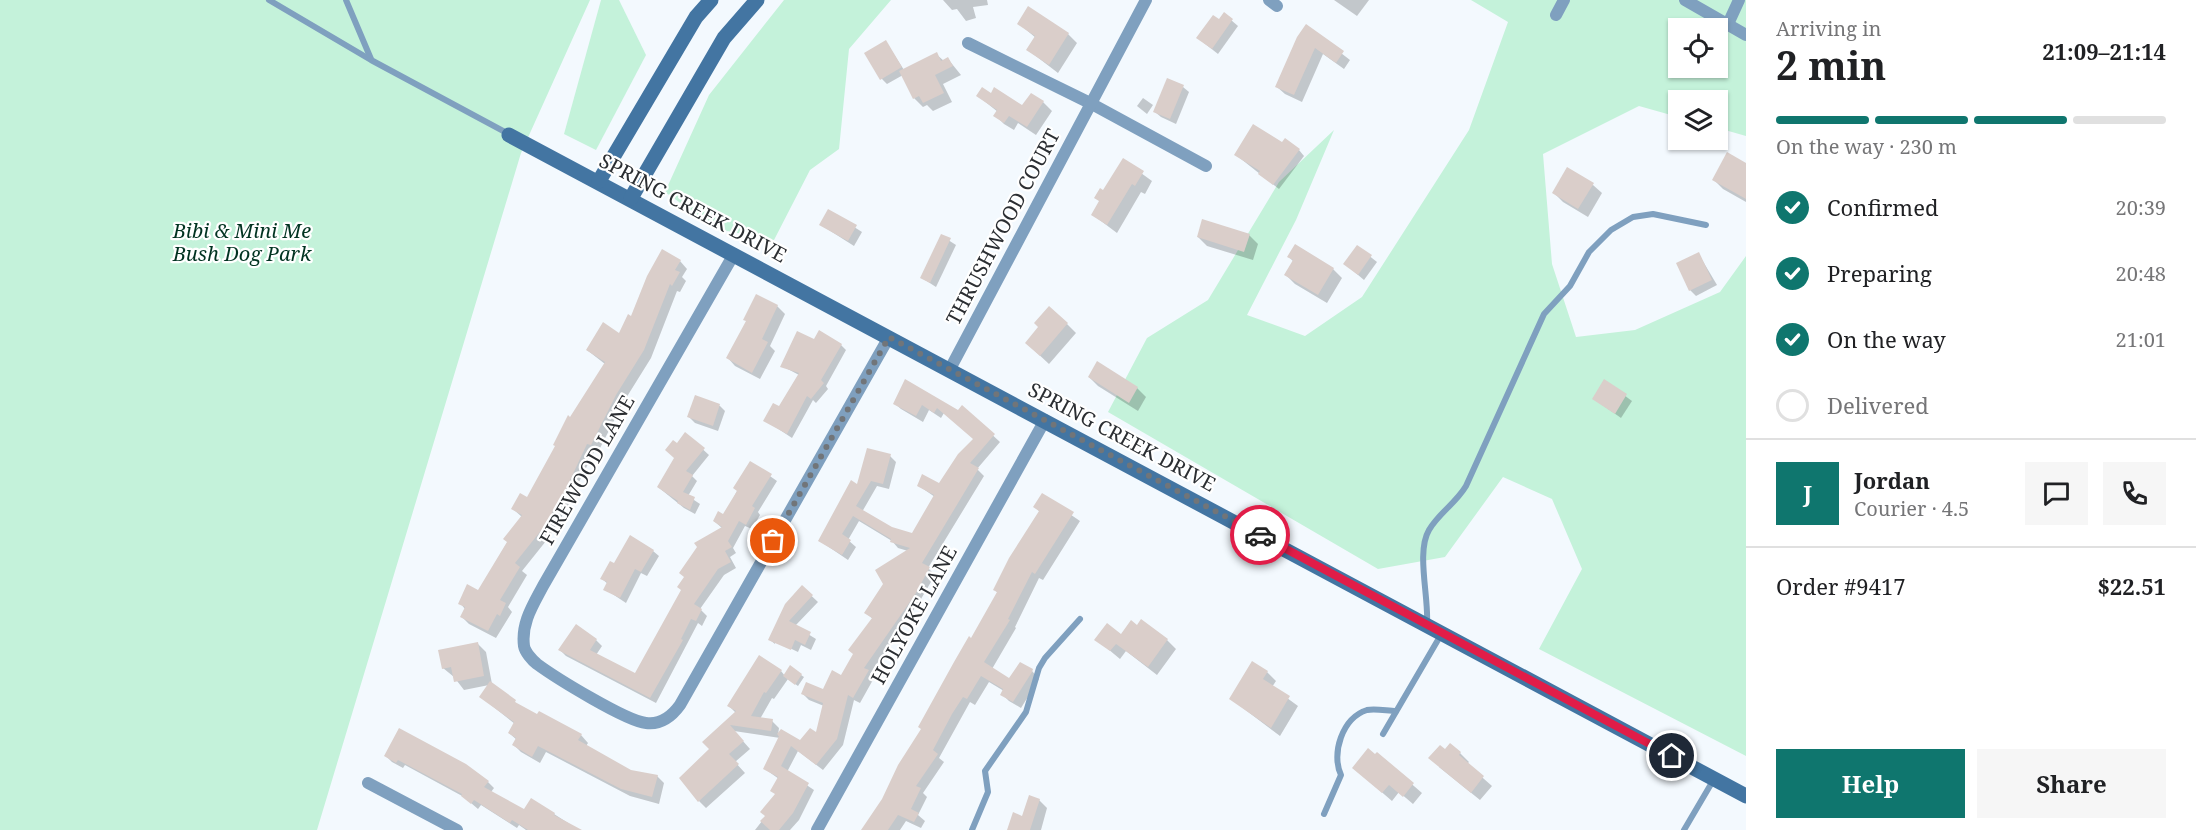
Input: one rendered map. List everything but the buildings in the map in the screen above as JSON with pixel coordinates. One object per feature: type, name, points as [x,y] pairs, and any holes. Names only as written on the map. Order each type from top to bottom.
[{"type":"street","points":[[599,181],[696,17],[711,0]]},
{"type":"street","points":[[631,198],[724,38],[757,0]]},
{"type":"street","name":"THRUSHWOOD COURT","points":[[950,369],[1145,0]]},
{"type":"street","points":[[1556,15],[1564,0]]},
{"type":"street","points":[[1685,0],[1717,18]]},
{"type":"street","points":[[1739,0],[1728,24],[1746,35]]},
{"type":"street","points":[[968,43],[1090,104],[1206,166]]},
{"type":"street","name":"SPRING CREEK DRIVE","points":[[509,135],[631,198],[1746,795]]},
{"type":"street","name":"FIREWOOD LANE","points":[[734,254],[528,615],[524,628],[525,649],[536,663],[635,720],[648,724],[663,721],[673,715],[889,337]]},
{"type":"street","name":"HOLYOKE LANE","points":[[817,830],[1045,420]]},
{"type":"street","points":[[368,783],[457,830]]},
{"type":"lane","points":[[269,0],[371,60],[509,135]]},
{"type":"lane","points":[[346,0],[371,60]]},
{"type":"lane","points":[[1427,624],[1429,604],[1423,546],[1429,531],[1458,500],[1466,486],[1544,314],[1570,286],[1589,252],[1621,222],[1633,217],[1653,214],[1706,225]]},
{"type":"lane","points":[[972,830],[987,792],[985,771],[1026,712],[1039,668],[1045,658],[1080,619]]},
{"type":"lane","points":[[1383,734],[1443,633]]},
{"type":"lane","points":[[1324,814],[1341,776],[1336,765],[1336,751],[1347,726],[1367,710],[1396,711]]},
{"type":"lane","points":[[1684,830],[1714,778]]},
{"type":"green space","name":"Bibi & Mini Me Bush Dog Park","points":[[0,0],[590,0],[521,153],[317,830],[0,830]]},
{"type":"green space","points":[[601,0],[619,0],[646,55],[596,150],[564,134]]},
{"type":"green space","points":[[784,0],[891,0],[849,49],[839,149],[810,170],[774,240],[717,229],[665,192],[709,95]]},
{"type":"green space","points":[[1471,0],[1746,0],[1746,136],[1728,131],[1728,90],[1668,90],[1668,114],[1639,106],[1543,154],[1552,264],[1576,337],[1635,330],[1720,292],[1746,256],[1746,756],[1539,649],[1582,569],[1552,499],[1503,477],[1445,557],[1378,569],[1108,412],[1147,338],[1208,300],[1279,182],[1334,130],[1296,220],[1247,315],[1305,336],[1362,297],[1469,130],[1508,22]]},
{"type":"way so far","points":[[773,541],[889,337],[1260,535]]},
{"type":"route","points":[[1260,535],[1672,756]]}]
